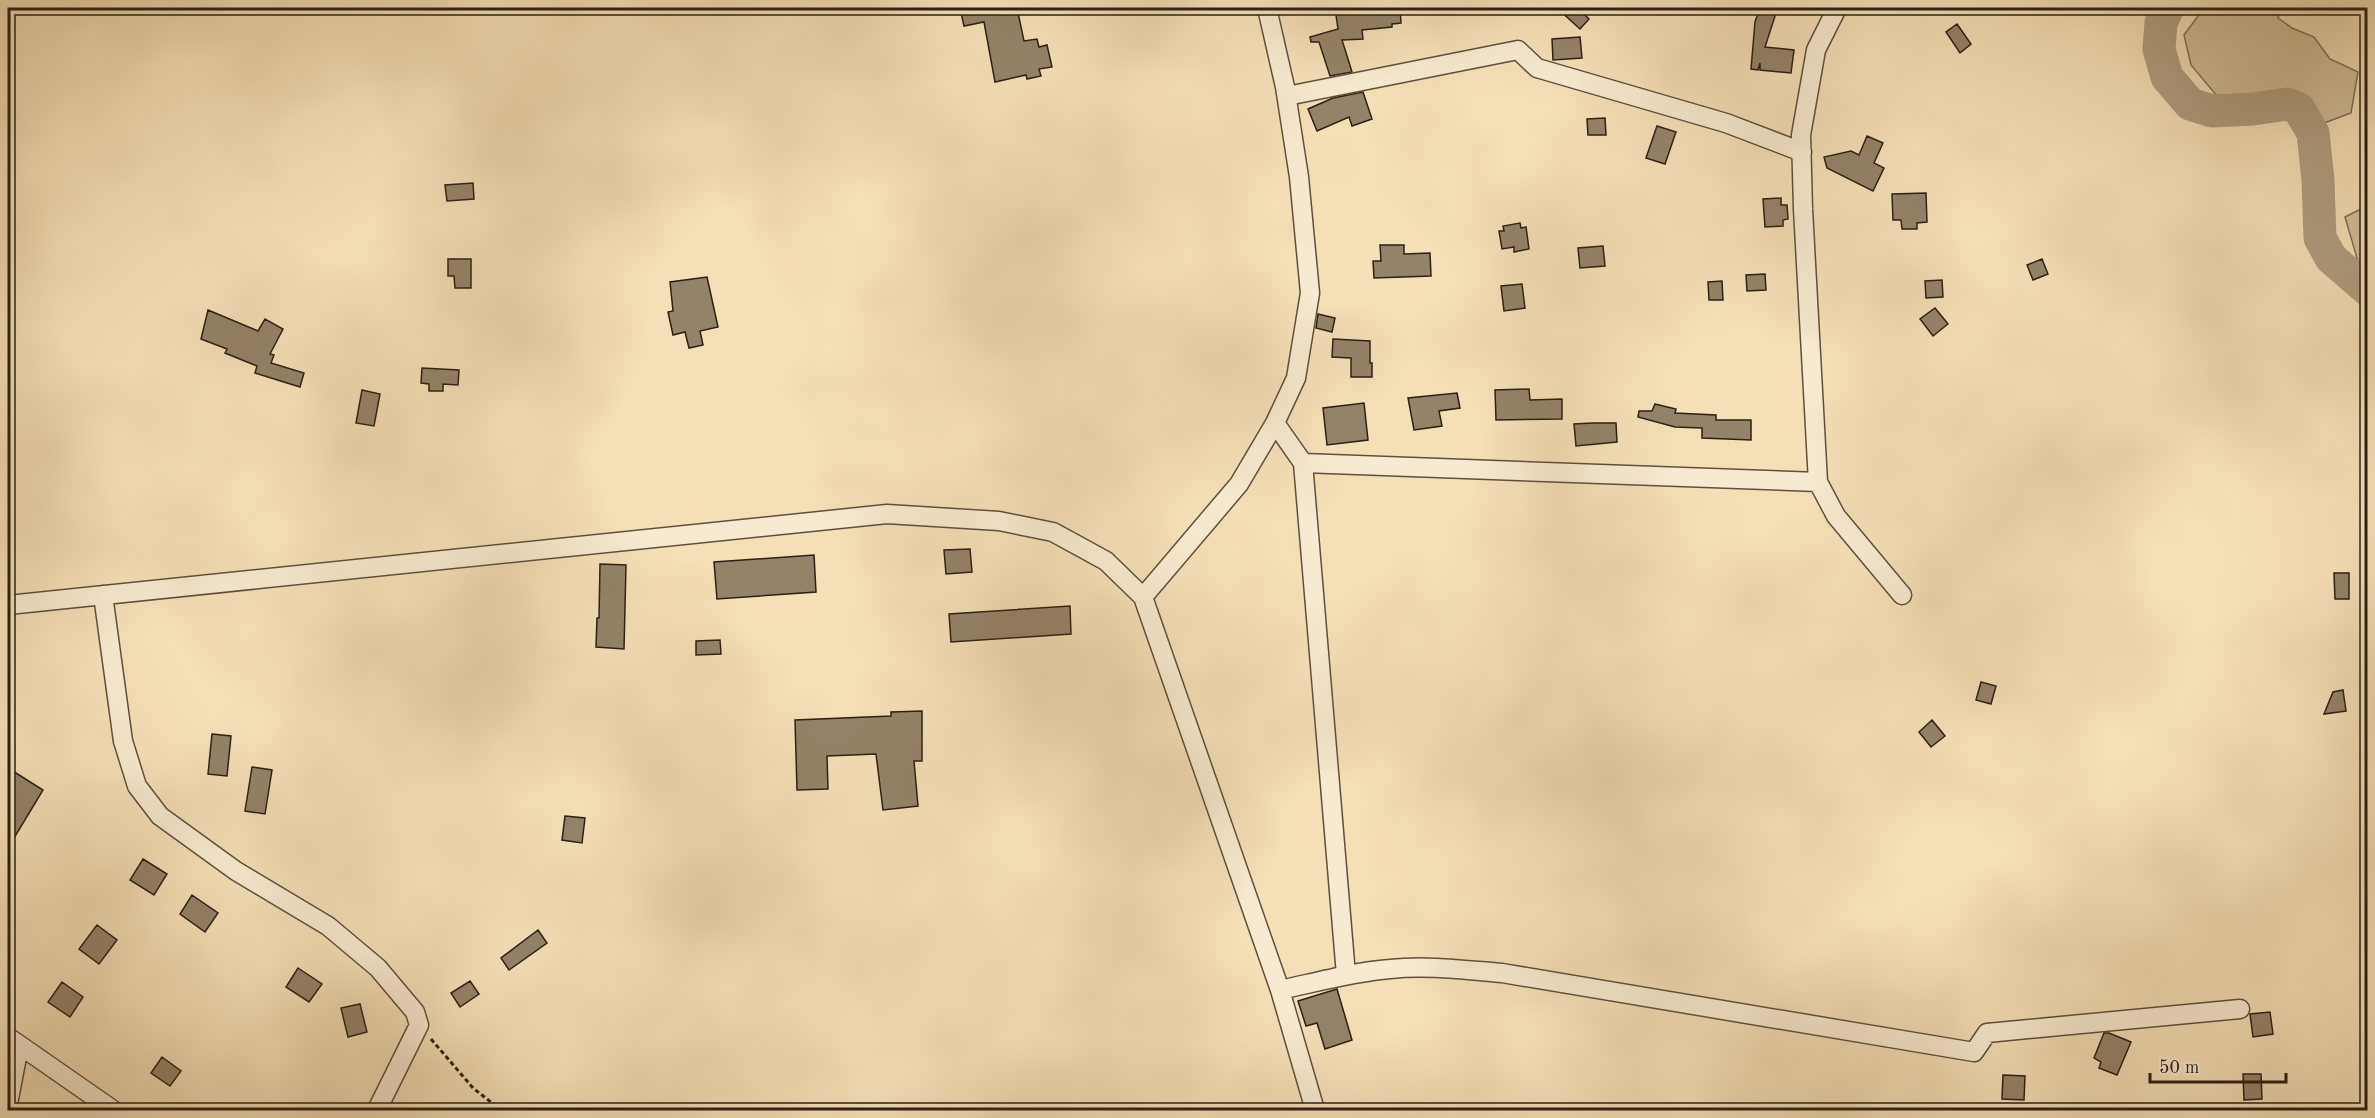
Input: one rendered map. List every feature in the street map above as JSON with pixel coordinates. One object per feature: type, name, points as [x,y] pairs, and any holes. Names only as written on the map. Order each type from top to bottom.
[{"type":"street","points":[[1143,597],[1239,484],[1275,423],[1296,378],[1310,292],[1299,177],[1287,96],[1267,8]]},
{"type":"street","points":[[1837,8],[1816,50],[1801,135],[1818,482],[1836,516],[1902,595]]},
{"type":"street","points":[[1287,96],[1518,50],[1537,68],[1726,123],[1802,152]]},
{"type":"street","points":[[1275,423],[1303,463],[1346,975]]},
{"type":"street","points":[[1303,463],[1818,482]]},
{"type":"street","points":[[8,605],[887,514],[999,521],[1053,532],[1106,561],[1143,597],[1280,990],[1315,1110]]},
{"type":"street","points":[[103,595],[123,741],[137,786],[160,816],[236,871],[328,926],[378,968],[415,1012],[419,1025],[377,1110]]},
{"type":"street","points":[[1280,990],[1346,975],[1392,968],[1502,973],[1974,1052],[1987,1033],[2240,1009]]},
{"type":"street","points":[[8,1038],[17,1057],[8,1104]]},
{"type":"street","points":[[8,1038],[114,1110]]},
{"type":"path","points":[[419,1025],[473,1088],[501,1110]]},
{"type":"shaded area","points":[[2204,8],[2282,8],[2278,18],[2292,28],[2314,37],[2330,59],[2358,72],[2351,113],[2324,123],[2314,107],[2285,92],[2222,102],[2191,65],[2184,35]]},
{"type":"shaded area","points":[[2367,206],[2367,271],[2359,265],[2345,217]]},
{"type":"building","points":[[960,8],[982,8],[983,14],[1017,8],[1024,41],[1037,39],[1039,47],[1047,45],[1052,67],[1039,69],[1041,76],[1027,79],[1026,75],[995,82],[984,22],[964,26]]},
{"type":"building","points":[[1335,8],[1365,8],[1365,10],[1400,8],[1401,23],[1392,24],[1392,27],[1362,30],[1363,39],[1342,40],[1352,72],[1330,76],[1319,42],[1311,42],[1310,37],[1338,29]]},
{"type":"building","points":[[1557,8],[1578,8],[1589,19],[1580,29]]},
{"type":"building","points":[[1760,8],[1776,13],[1765,47],[1794,50],[1791,73],[1760,70],[1760,63],[1758,70],[1751,69],[1755,22]]},
{"type":"building","points":[[1957,24],[1971,44],[1960,53],[1946,32]]},
{"type":"building","points":[[1580,37],[1582,58],[1553,60],[1552,39]]},
{"type":"building","points":[[1363,92],[1372,119],[1352,126],[1349,117],[1317,131],[1308,109],[1333,98]]},
{"type":"building","points":[[1605,118],[1606,135],[1588,135],[1587,119]]},
{"type":"building","points":[[1657,126],[1676,132],[1665,164],[1646,158]]},
{"type":"building","points":[[1867,136],[1883,143],[1874,163],[1884,168],[1873,191],[1827,168],[1824,157],[1851,151],[1859,155]]},
{"type":"building","points":[[473,183],[474,199],[447,201],[445,185]]},
{"type":"building","points":[[1926,193],[1927,222],[1917,223],[1917,229],[1902,229],[1901,220],[1893,220],[1892,194]]},
{"type":"building","points":[[1781,198],[1781,205],[1787,205],[1788,219],[1783,220],[1783,226],[1765,227],[1763,199]]},
{"type":"building","points":[[1520,223],[1521,228],[1526,227],[1529,249],[1514,252],[1514,247],[1502,249],[1499,231],[1504,231],[1503,226]]},
{"type":"building","points":[[1380,245],[1404,245],[1404,254],[1430,253],[1431,276],[1374,278],[1373,261],[1381,261]]},
{"type":"building","points":[[1603,246],[1605,266],[1580,268],[1578,248]]},
{"type":"building","points":[[448,259],[471,259],[471,288],[455,288],[454,276],[448,276]]},
{"type":"building","points":[[2042,259],[2048,274],[2033,280],[2027,265]]},
{"type":"building","points":[[1765,274],[1766,290],[1747,291],[1746,275]]},
{"type":"building","points":[[707,277],[718,327],[700,331],[703,345],[689,348],[685,332],[673,335],[668,312],[673,311],[670,282]]},
{"type":"building","points":[[1942,280],[1943,297],[1926,298],[1925,281]]},
{"type":"building","points":[[1722,281],[1723,300],[1709,300],[1708,282]]},
{"type":"building","points":[[1522,284],[1525,308],[1504,311],[1501,286]]},
{"type":"building","points":[[1935,308],[1948,324],[1933,336],[1920,319]]},
{"type":"building","points":[[208,310],[258,331],[265,319],[283,329],[270,354],[274,355],[271,363],[304,373],[300,387],[255,373],[257,366],[225,353],[227,349],[201,339]]},
{"type":"building","points":[[1318,314],[1335,318],[1332,332],[1316,328]]},
{"type":"building","points":[[1333,339],[1370,341],[1372,377],[1351,377],[1351,358],[1332,357]]},
{"type":"building","points":[[422,368],[459,370],[458,385],[443,384],[443,391],[429,391],[429,384],[421,383]]},
{"type":"building","points":[[1529,389],[1530,400],[1562,399],[1562,419],[1496,420],[1495,390]]},
{"type":"building","points":[[362,390],[380,394],[374,426],[356,423]]},
{"type":"building","points":[[1457,393],[1460,408],[1439,411],[1442,426],[1414,430],[1408,398]]},
{"type":"building","points":[[1364,403],[1368,440],[1327,445],[1323,408]]},
{"type":"building","points":[[1655,404],[1676,409],[1675,413],[1716,415],[1716,420],[1751,420],[1751,440],[1702,438],[1702,428],[1675,427],[1638,417],[1639,411],[1652,411]]},
{"type":"building","points":[[1616,423],[1617,442],[1576,446],[1574,424]]},
{"type":"building","points":[[970,549],[972,572],[946,574],[944,550]]},
{"type":"building","points":[[814,555],[816,592],[717,599],[714,562]]},
{"type":"building","points":[[600,564],[626,565],[624,649],[596,647]]},
{"type":"building","points":[[2334,573],[2349,573],[2349,599],[2335,599]]},
{"type":"building","points":[[1070,606],[1071,634],[951,642],[949,614]]},
{"type":"building","points":[[720,640],[721,654],[696,655],[696,641]]},
{"type":"building","points":[[1981,682],[1996,686],[1991,704],[1976,700]]},
{"type":"building","points":[[2343,690],[2346,711],[2324,714],[2333,692]]},
{"type":"building","points":[[922,711],[922,761],[914,761],[918,806],[883,810],[876,754],[827,756],[828,789],[797,790],[795,720],[891,716],[891,712]]},
{"type":"building","points":[[1932,720],[1945,736],[1931,747],[1919,732]]},
{"type":"building","points":[[212,734],[231,736],[227,776],[208,774]]},
{"type":"building","points":[[252,767],[272,770],[265,814],[245,811]]},
{"type":"building","points":[[8,768],[43,790],[8,848]]},
{"type":"building","points":[[565,816],[585,818],[582,843],[562,840]]},
{"type":"building","points":[[143,859],[167,874],[154,895],[130,880]]},
{"type":"building","points":[[192,895],[218,913],[205,932],[180,914]]},
{"type":"building","points":[[97,925],[117,940],[99,964],[79,949]]},
{"type":"building","points":[[538,930],[547,943],[509,970],[501,958]]},
{"type":"building","points":[[298,968],[322,984],[309,1002],[286,987]]},
{"type":"building","points":[[470,981],[479,994],[460,1007],[451,993]]},
{"type":"building","points":[[62,982],[83,997],[70,1017],[48,1002]]},
{"type":"building","points":[[1337,989],[1352,1040],[1325,1049],[1317,1023],[1306,1026],[1298,1001]]},
{"type":"building","points":[[360,1004],[367,1032],[348,1037],[341,1008]]},
{"type":"building","points":[[2270,1012],[2273,1034],[2253,1037],[2250,1014]]},
{"type":"building","points":[[2104,1033],[2131,1042],[2117,1075],[2099,1068],[2101,1062],[2094,1058]]},
{"type":"building","points":[[162,1057],[181,1071],[170,1086],[151,1073]]},
{"type":"building","points":[[2243,1074],[2261,1074],[2262,1099],[2244,1100]]},
{"type":"building","points":[[2003,1075],[2025,1076],[2024,1100],[2002,1099]]},
{"type":"waterway","points":[[2168,8],[2161,23],[2159,49],[2167,77],[2190,104],[2212,111],[2253,109],[2287,104],[2299,109],[2313,133],[2318,180],[2320,238],[2331,258],[2368,290]]}]
